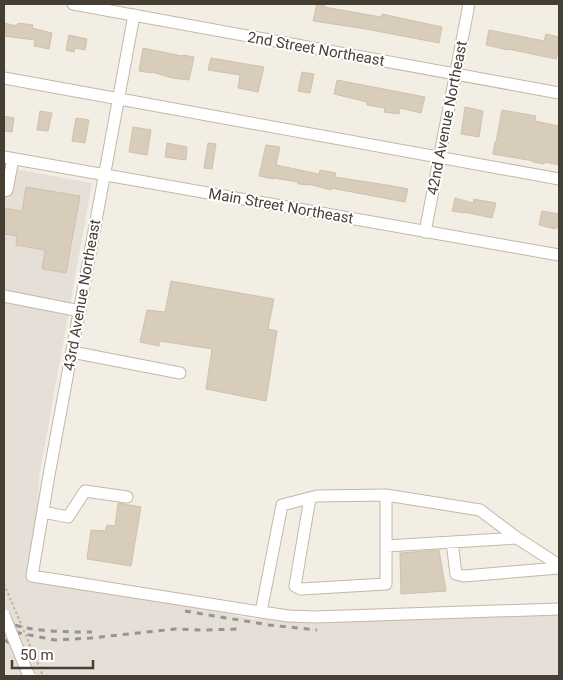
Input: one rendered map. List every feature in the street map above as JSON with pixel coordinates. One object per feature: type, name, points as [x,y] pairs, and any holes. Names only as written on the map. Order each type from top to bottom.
[{"type":"street","name":"2nd Street Northeast","points":[[73,4],[559,93]]},
{"type":"street","name":"42nd Avenue Northeast","points":[[425,232],[469,4]]},
{"type":"street","name":"43rd Avenue Northeast","points":[[134,15],[32,576],[261,612]]},
{"type":"street","points":[[4,78],[559,179]]},
{"type":"street","points":[[4,191],[7,190],[8,186],[9,158]]},
{"type":"street","name":"Main Street Northeast","points":[[9,158],[559,255]]},
{"type":"street","points":[[4,296],[80,311]]},
{"type":"street","points":[[72,352],[180,373]]},
{"type":"street","points":[[43,512],[68,517],[85,491],[127,497]]},
{"type":"street","points":[[310,498],[294,586],[301,589],[386,584],[386,495]]},
{"type":"street","points":[[559,567],[480,510],[386,495],[317,496],[282,505],[261,612],[315,617],[559,609]]},
{"type":"street","points":[[386,546],[517,538]]},
{"type":"street","points":[[452,542],[456,574],[464,576],[559,567]]},
{"type":"street","points":[[4,615],[29,676]]},
{"type":"path","points":[[4,584],[43,676]]},
{"type":"shaded area","points":[[4,167],[92,183],[39,477],[36,574],[253,619],[559,603],[559,676],[4,676]]},
{"type":"building","points":[[317,4],[325,4],[324,7],[381,17],[382,14],[442,27],[439,43],[313,21]]},
{"type":"building","points":[[4,23],[17,26],[18,23],[33,25],[32,28],[52,33],[49,49],[34,46],[35,40],[4,36]]},
{"type":"building","points":[[489,30],[544,41],[546,34],[559,37],[556,59],[486,45]]},
{"type":"building","points":[[69,35],[87,39],[85,50],[75,48],[74,52],[66,50]]},
{"type":"building","points":[[143,48],[194,57],[189,80],[139,71]]},
{"type":"building","points":[[211,58],[264,67],[258,92],[238,88],[240,75],[208,70]]},
{"type":"building","points":[[302,72],[314,74],[310,93],[298,91]]},
{"type":"building","points":[[337,80],[425,97],[421,113],[400,108],[399,114],[384,112],[385,108],[367,105],[367,102],[334,94]]},
{"type":"building","points":[[465,107],[483,111],[479,137],[461,134]]},
{"type":"building","points":[[502,110],[536,116],[535,121],[559,126],[559,165],[493,154]]},
{"type":"building","points":[[40,111],[52,113],[48,131],[37,130]]},
{"type":"building","points":[[4,116],[14,118],[12,132],[4,131]]},
{"type":"building","points":[[76,118],[89,120],[85,143],[72,141]]},
{"type":"building","points":[[133,127],[151,130],[147,155],[129,152]]},
{"type":"building","points":[[167,143],[187,147],[186,160],[165,157]]},
{"type":"building","points":[[208,143],[216,144],[212,169],[204,168]]},
{"type":"building","points":[[266,145],[280,147],[276,165],[319,174],[320,170],[336,173],[335,177],[408,189],[405,202],[259,176]]},
{"type":"building","points":[[26,187],[80,196],[66,273],[42,269],[45,250],[16,245],[17,236],[4,234],[4,208],[22,211]]},
{"type":"building","points":[[455,198],[473,203],[474,199],[496,203],[492,218],[452,211]]},
{"type":"building","points":[[542,211],[559,214],[559,228],[555,229],[539,225]]},
{"type":"building","points":[[171,281],[274,299],[268,329],[277,331],[266,401],[206,389],[212,349],[160,341],[159,346],[140,342],[147,310],[165,312]]},
{"type":"building","points":[[118,503],[141,507],[131,566],[87,559],[91,530],[105,531],[107,525],[115,526]]},
{"type":"building","points":[[439,550],[446,591],[401,594],[400,553]]},
{"type":"railway","points":[[185,611],[269,625],[317,630]]},
{"type":"railway","points":[[4,621],[13,625],[35,629],[92,632]]},
{"type":"railway","points":[[4,630],[55,640],[175,629],[240,629]]},
{"type":"railway","points":[[4,640],[10,643]]}]
